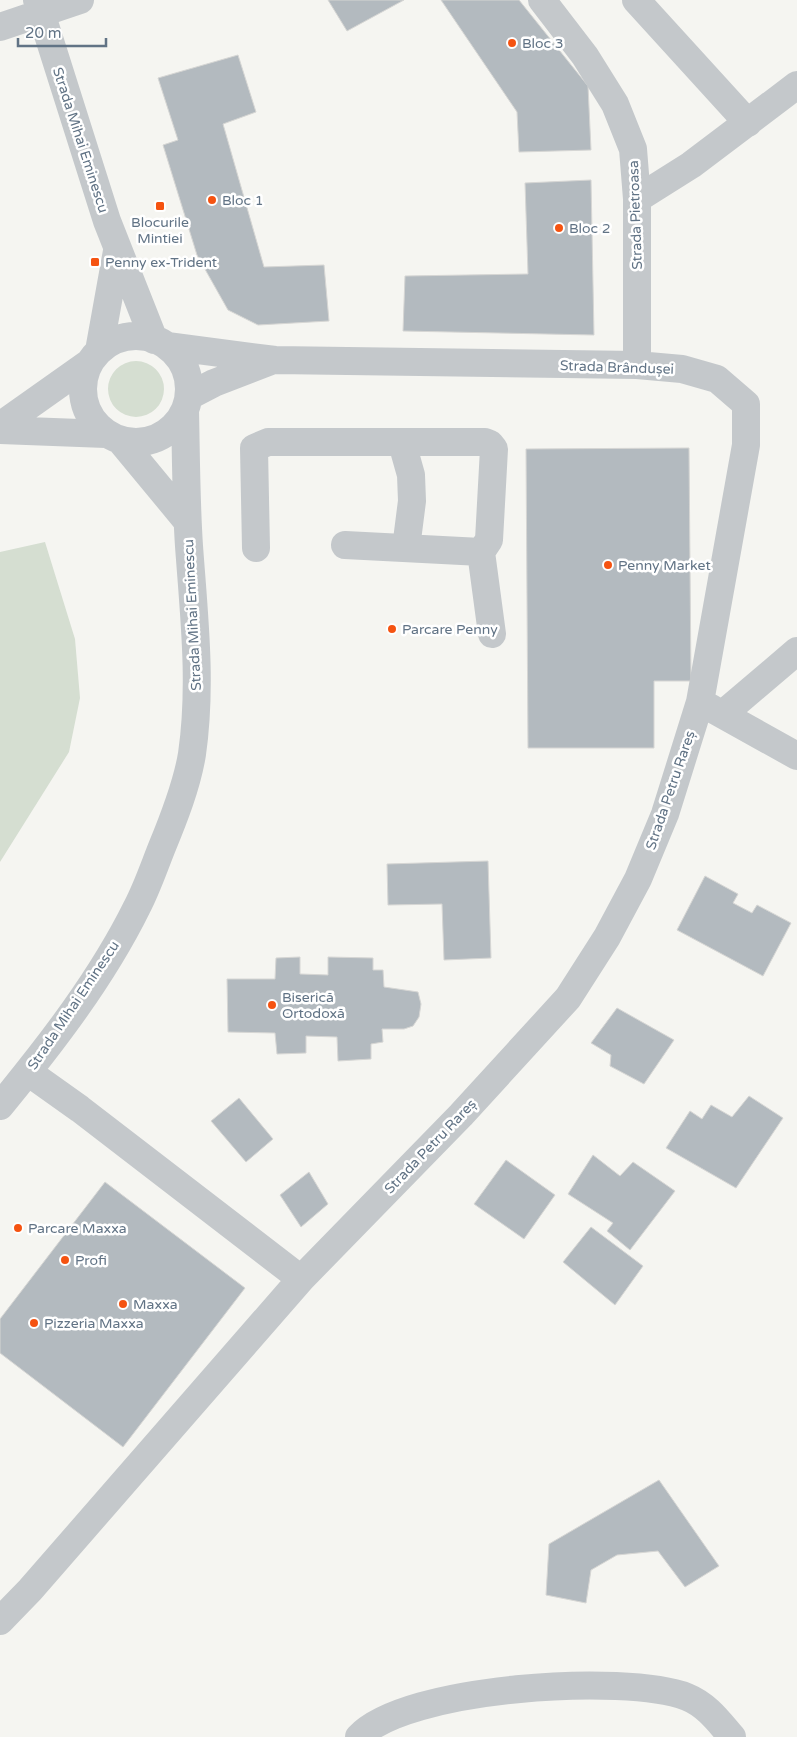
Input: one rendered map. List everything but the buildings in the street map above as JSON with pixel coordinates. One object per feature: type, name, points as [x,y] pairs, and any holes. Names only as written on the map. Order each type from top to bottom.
[{"type":"street","points":[[0,27],[39,7],[80,0]]},
{"type":"street","name":"Strada Pietroasa","points":[[542,0],[585,56],[615,104],[633,149],[637,199],[637,365]]},
{"type":"street","points":[[636,0],[748,123]]},
{"type":"street","name":"Strada Mihai Eminescu","points":[[39,7],[118,251],[161,343]]},
{"type":"street","points":[[637,199],[691,165],[797,85]]},
{"type":"street","name":"Strada Mihai Eminescu","points":[[94,357],[118,251]]},
{"type":"street","points":[[0,426],[94,357],[111,342],[125,337],[140,336],[161,343],[177,356],[185,368],[189,382],[187,403],[177,423],[165,434],[151,441],[136,443],[113,437],[0,430]]},
{"type":"street","name":"Strada Brândușei","points":[[161,343],[275,360],[637,365],[682,370],[717,379],[746,404],[746,445],[711,708]]},
{"type":"street","points":[[94,357],[83,378],[84,402],[94,423],[113,437]]},
{"type":"street","name":"Strada Brândușei","points":[[187,403],[214,384],[275,360]]},
{"type":"street","name":"Strada Mihai Eminescu","points":[[0,1106],[28,1072],[83,996],[111,953],[137,906],[174,817],[192,755],[196,695],[195,631],[187,521],[187,403]]},
{"type":"street","name":"Strada Mihai Eminescu","points":[[113,437],[187,521]]},
{"type":"street","points":[[256,548],[254,448],[259,444],[268,442],[485,442],[494,449],[489,540],[482,552],[492,634]]},
{"type":"street","points":[[402,443],[411,475],[412,501],[406,548]]},
{"type":"street","points":[[345,545],[482,552]]},
{"type":"street","points":[[795,752],[711,708],[797,651]]},
{"type":"street","name":"Strada Petru Rareș","points":[[0,1621],[43,1576],[301,1279],[454,1122],[568,998],[607,937],[638,879],[711,708]]},
{"type":"street","points":[[28,1072],[80,1109],[301,1279]]},
{"type":"street","points":[[359,1737],[375,1724],[391,1717],[467,1696],[546,1686],[589,1685],[632,1688],[686,1696],[705,1707],[732,1737]]},
{"type":"shaded area","points":[[131,361],[141,361],[156,369],[162,378],[164,389],[162,400],[156,409],[141,417],[131,417],[120,412],[113,405],[108,394],[108,384],[113,373],[120,366]]},
{"type":"shaded area","points":[[45,542],[75,639],[80,698],[69,752],[0,862],[0,552]]},
{"type":"place","name":"Bloc 3","points":[[512,43]]},
{"type":"place","name":"Bloc 1","points":[[212,200]]},
{"type":"place","name":"Blocurile Mintiei","points":[[160,206]]},
{"type":"place","name":"Bloc 2","points":[[559,228]]},
{"type":"place","name":"Penny ex-Trident","points":[[95,262]]},
{"type":"place","name":"Penny Market","points":[[608,565]]},
{"type":"place","name":"Parcare Penny","points":[[392,629]]},
{"type":"place","name":"Biserică Ortodoxă","points":[[272,1005]]},
{"type":"place","name":"Parcare Maxxa","points":[[18,1228]]},
{"type":"place","name":"Profi","points":[[65,1260]]},
{"type":"place","name":"Maxxa","points":[[123,1304]]},
{"type":"place","name":"Pizzeria Maxxa","points":[[34,1323]]}]
